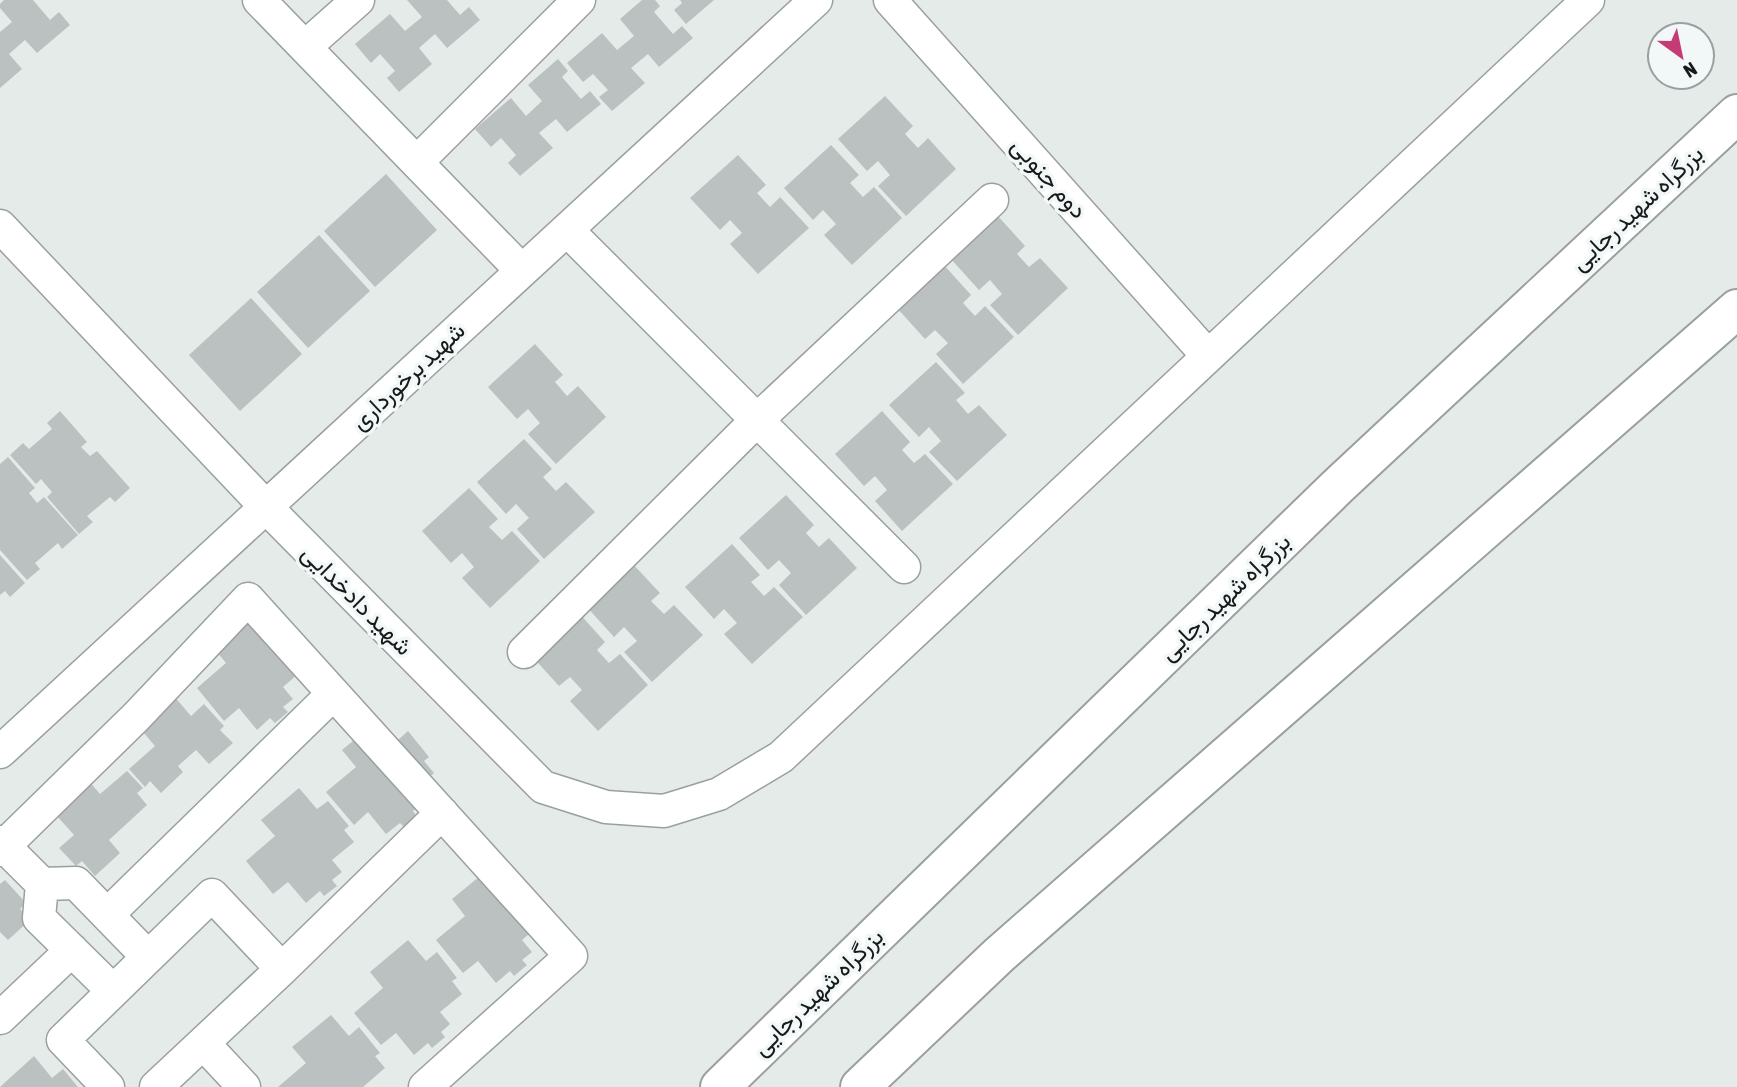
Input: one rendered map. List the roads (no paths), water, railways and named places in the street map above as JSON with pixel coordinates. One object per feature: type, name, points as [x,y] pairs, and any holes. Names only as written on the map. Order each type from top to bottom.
[{"type":"highway","name":"بزرگراه شهید رجایی","points":[[720,1087],[1338,486],[1737,114]]},
{"type":"highway","points":[[860,1087],[999,955],[1737,309]]},
{"type":"street","points":[[259,0],[522,271]]},
{"type":"street","points":[[305,47],[358,0]]},
{"type":"street","points":[[417,162],[579,0]]},
{"type":"street","name":"شهید برخورداری","points":[[0,752],[816,0]]},
{"type":"street","name":"دوم جنوبی","points":[[890,0],[1208,356]]},
{"type":"street","name":"شهید دادخدایی","points":[[0,226],[266,507],[543,787],[606,807],[664,811],[719,794],[781,757],[1588,0]]},
{"type":"street","points":[[524,652],[757,420],[992,200]]},
{"type":"street","points":[[567,230],[904,567]]},
{"type":"street","points":[[148,957],[76,883],[42,884],[1,846],[136,717],[248,599],[571,956],[425,1087]]},
{"type":"street","points":[[107,915],[333,694]]},
{"type":"street","points":[[156,1087],[282,970],[442,813]]},
{"type":"street","points":[[42,884],[40,918],[113,992]]},
{"type":"street","points":[[108,1087],[63,1040],[212,895],[282,970]]},
{"type":"street","points":[[0,1018],[72,950]]},
{"type":"street","points":[[203,1043],[244,1087]]}]
